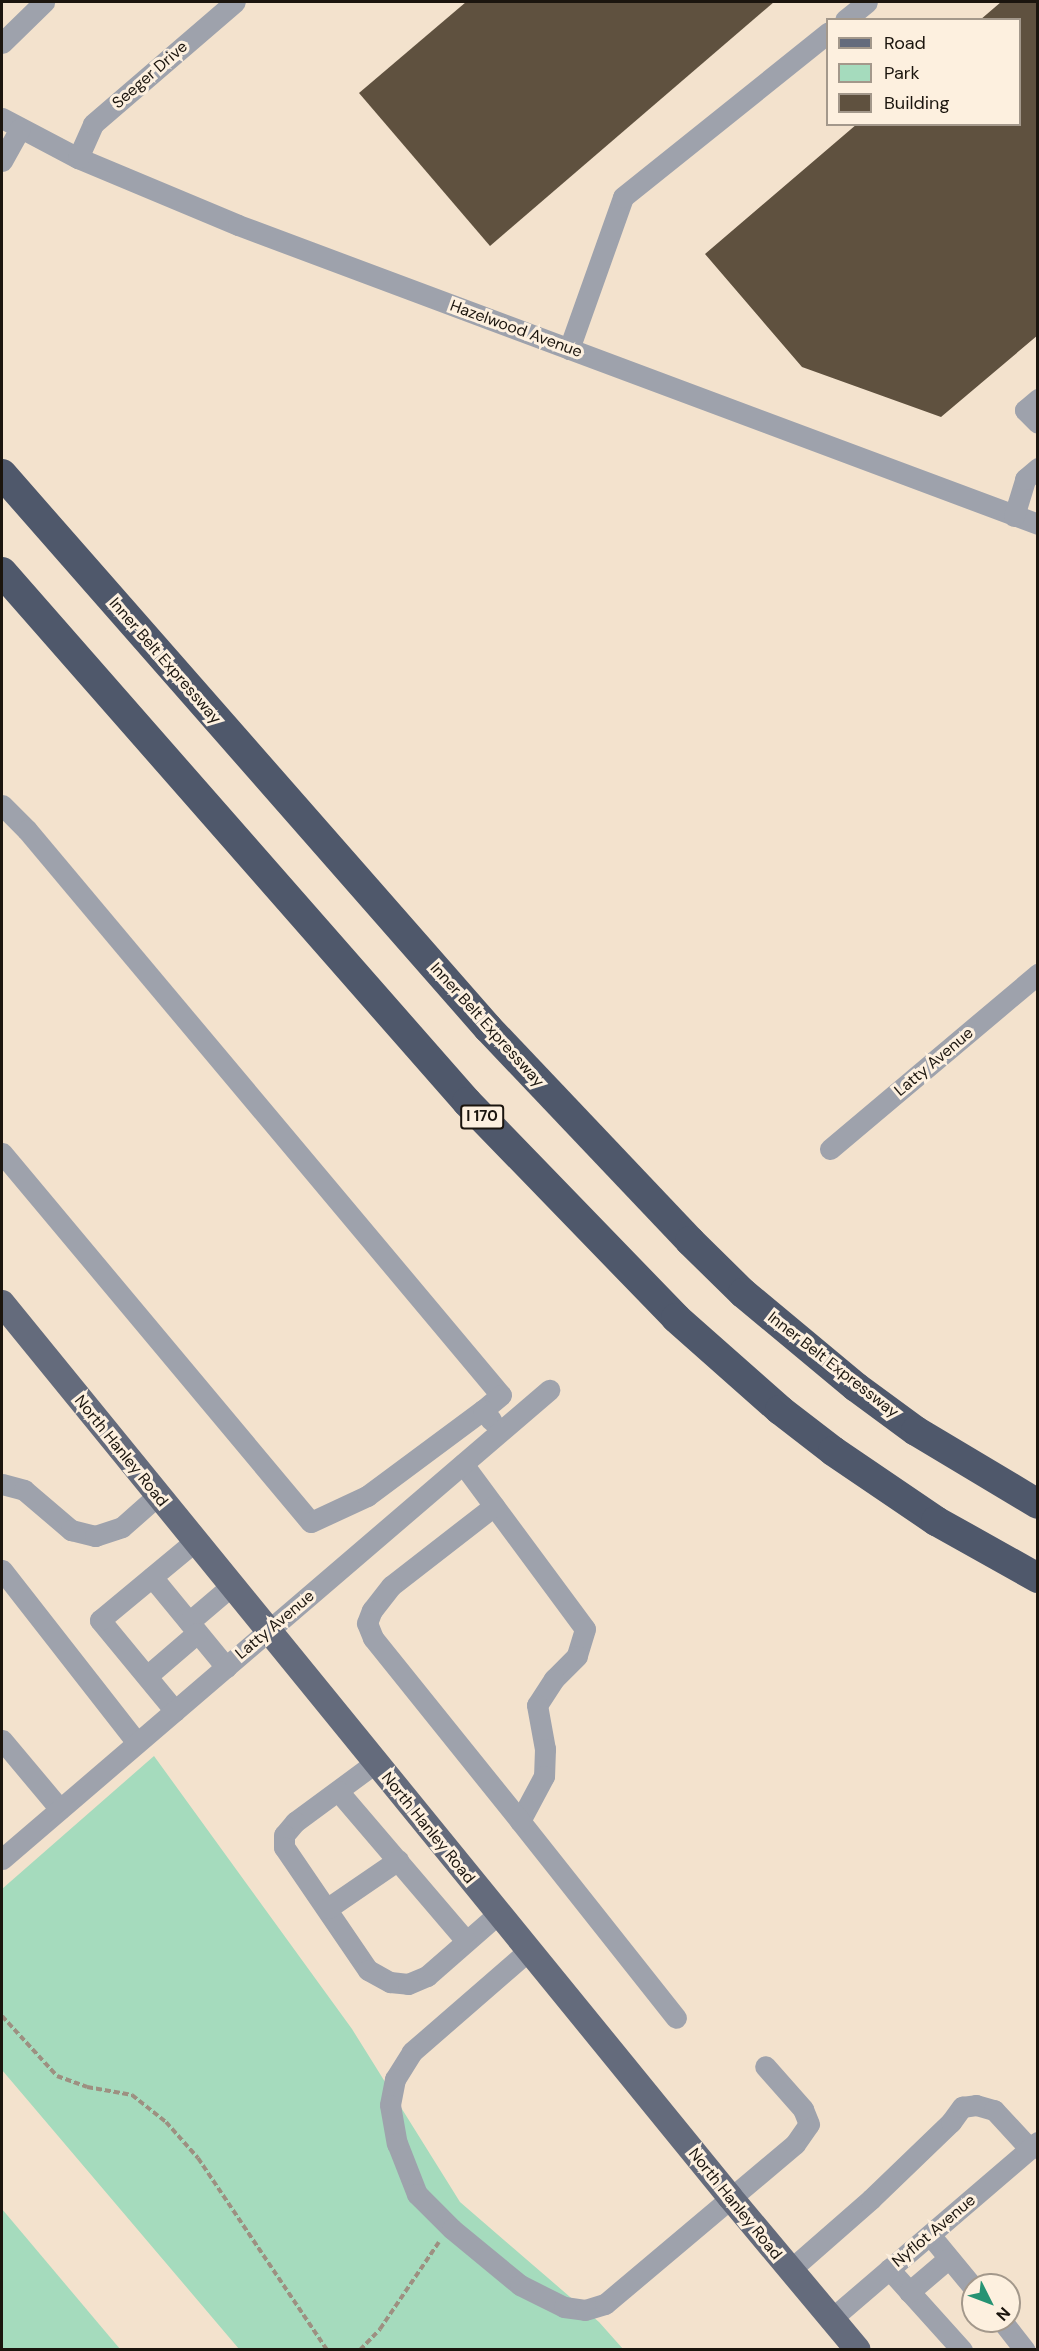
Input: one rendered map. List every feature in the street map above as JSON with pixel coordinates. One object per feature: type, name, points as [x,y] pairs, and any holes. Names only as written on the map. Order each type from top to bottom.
[{"type":"highway","name":"Inner Belt Expressway","points":[[2,474],[482,1020],[743,1293],[856,1387],[916,1431],[1038,1504]]},
{"type":"highway","name":"I 170","points":[[2,572],[467,1102],[676,1318],[780,1410],[833,1451],[936,1521],[1038,1578]]},
{"type":"main road","name":"North Hanley Road","points":[[2,1303],[230,1587],[851,2347]]},
{"type":"street","points":[[2,43],[44,2]]},
{"type":"street","name":"Seeger Drive","points":[[78,159],[93,124],[235,2]]},
{"type":"street","points":[[847,18],[867,2]]},
{"type":"street","points":[[569,349],[623,197],[826,35]]},
{"type":"street","name":"Hazelwood Avenue","points":[[2,118],[78,159],[238,225],[1038,524]]},
{"type":"street","points":[[2,161],[20,129]]},
{"type":"street","points":[[1038,399],[1024,410],[1038,423]]},
{"type":"street","points":[[1014,516],[1025,478],[1038,468]]},
{"type":"street","points":[[2,805],[27,830],[501,1395],[367,1496],[310,1522],[2,1153]]},
{"type":"street","name":"Latty Avenue","points":[[830,1149],[1038,974]]},
{"type":"street","name":"Latty Avenue","points":[[2,1859],[549,1390]]},
{"type":"street","points":[[483,1410],[501,1431]]},
{"type":"street","points":[[463,1464],[585,1629],[577,1656],[554,1679],[537,1705],[546,1749],[544,1776],[520,1821]]},
{"type":"street","points":[[2,1484],[24,1490],[71,1530],[95,1536],[122,1527],[158,1496]]},
{"type":"street","points":[[494,1506],[391,1586],[372,1610],[368,1623],[373,1638],[676,2018]]},
{"type":"street","points":[[175,1711],[100,1620],[194,1542]]},
{"type":"street","points":[[2,1570],[137,1743]]},
{"type":"street","points":[[152,1577],[226,1666]]},
{"type":"street","points":[[147,1676],[230,1587]]},
{"type":"street","points":[[2,1740],[60,1809]]},
{"type":"street","points":[[375,1763],[295,1822],[284,1835],[284,1847],[328,1908],[368,1970],[390,1982],[408,1984],[427,1976],[498,1914]]},
{"type":"street","points":[[338,1791],[466,1941]]},
{"type":"street","points":[[328,1908],[398,1860]]},
{"type":"street","points":[[528,1951],[412,2052],[395,2079],[390,2105],[397,2143],[417,2194],[452,2229],[520,2285],[564,2307],[585,2310],[605,2304],[795,2144],[809,2124],[803,2109],[765,2066]]},
{"type":"street","points":[[790,2270],[879,2191],[951,2122],[962,2107],[976,2105],[994,2110],[1034,2146]]},
{"type":"street","name":"Nyflot Avenue","points":[[830,2320],[1034,2146]]},
{"type":"street","points":[[930,2235],[961,2273]]},
{"type":"street","points":[[909,2292],[949,2258]]},
{"type":"street","points":[[889,2269],[962,2349]]},
{"type":"street","points":[[1012,2333],[1025,2349]]},
{"type":"path","points":[[2,2016],[57,2076],[87,2087],[132,2095],[166,2122],[198,2158],[240,2225],[327,2349]]},
{"type":"path","points":[[360,2349],[380,2329],[432,2250],[452,2229]]},
{"type":"green space","points":[[154,1756],[352,2029],[460,2202],[599,2322],[623,2349],[239,2349],[2,2070],[2,1889]]},
{"type":"green space","points":[[2,2209],[120,2349],[2,2349]]},
{"type":"building","points":[[466,2],[774,2],[490,246],[359,93]]},
{"type":"building","points":[[1001,2],[1038,2],[1038,335],[941,417],[802,367],[705,254],[855,126],[1021,126],[1021,18],[982,18]]}]
